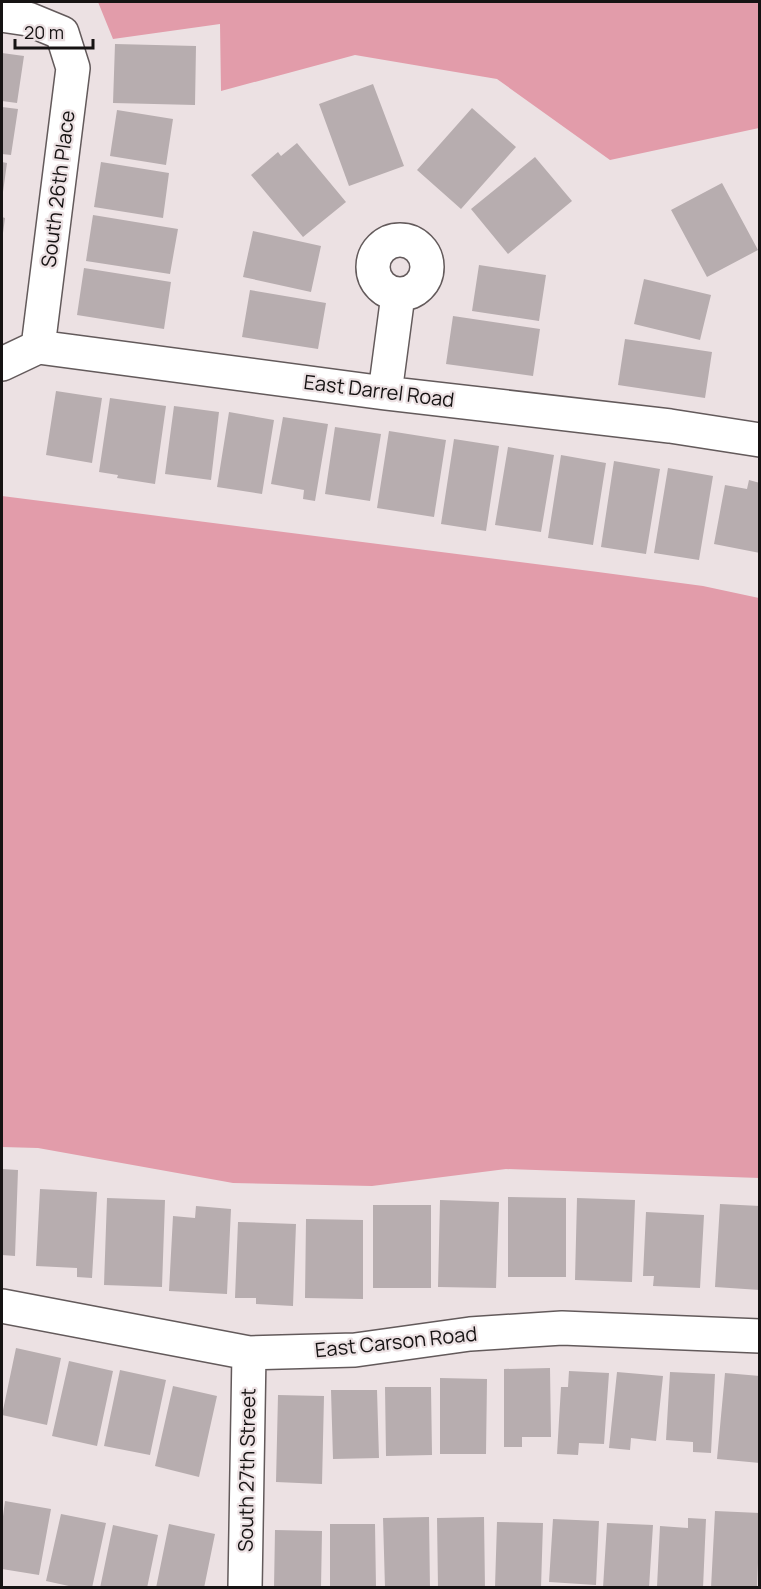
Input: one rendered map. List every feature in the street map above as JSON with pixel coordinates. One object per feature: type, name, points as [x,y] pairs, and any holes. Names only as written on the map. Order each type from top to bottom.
[{"type":"street","name":"South 26th Place","points":[[2,15],[28,19],[62,33],[73,68],[38,347]]},
{"type":"street","points":[[385,393],[398,295]]},
{"type":"street","points":[[2,364],[38,347]]},
{"type":"street","name":"East Darrel Road","points":[[38,347],[385,393],[669,426],[759,440]]},
{"type":"street","name":"East Carson Road","points":[[2,1306],[249,1353],[355,1350],[470,1334],[562,1328],[759,1336]]},
{"type":"street","name":"South 27th Street","points":[[244,1587],[249,1353]]},
{"type":"shaded area","points":[[98,2],[759,2],[759,128],[610,160],[497,79],[355,55],[221,91],[220,24],[113,39]]},
{"type":"shaded area","points":[[2,496],[703,586],[759,598],[759,1178],[506,1169],[372,1186],[233,1183],[38,1148],[2,1147]]},
{"type":"building","points":[[115,44],[196,46],[195,105],[113,103]]},
{"type":"building","points":[[2,53],[24,56],[17,103],[2,101]]},
{"type":"building","points":[[373,84],[404,166],[349,186],[319,104]]},
{"type":"building","points":[[2,107],[18,109],[11,155],[2,154]]},
{"type":"building","points":[[472,108],[516,147],[461,209],[417,170]]},
{"type":"building","points":[[117,110],[173,119],[166,165],[110,156]]},
{"type":"building","points":[[297,143],[346,202],[303,237],[251,175],[278,152],[281,156]]},
{"type":"building","points":[[535,157],[572,201],[508,254],[471,209]]},
{"type":"building","points":[[2,162],[7,163],[3,192],[2,191]]},
{"type":"building","points":[[101,162],[169,173],[163,218],[94,207]]},
{"type":"building","points":[[722,183],[758,250],[707,277],[671,210]]},
{"type":"building","points":[[93,215],[178,229],[170,274],[86,261]]},
{"type":"building","points":[[2,217],[5,218],[3,233],[2,232]]},
{"type":"building","points":[[253,231],[321,246],[311,292],[243,277]]},
{"type":"building","points":[[479,265],[546,275],[539,321],[472,311]]},
{"type":"building","points":[[84,268],[171,282],[164,329],[77,315]]},
{"type":"building","points":[[644,279],[711,295],[700,340],[634,324]]},
{"type":"building","points":[[250,290],[326,303],[318,349],[242,337]]},
{"type":"building","points":[[453,316],[540,329],[533,376],[446,364]]},
{"type":"building","points":[[625,339],[712,352],[705,398],[618,385]]},
{"type":"building","points":[[56,391],[102,398],[92,463],[46,455]]},
{"type":"building","points":[[110,398],[166,406],[155,484],[117,478],[118,475],[99,472]]},
{"type":"building","points":[[174,406],[219,412],[211,480],[165,474]]},
{"type":"building","points":[[229,412],[274,420],[262,494],[217,487]]},
{"type":"building","points":[[283,417],[328,424],[315,501],[303,499],[304,490],[271,484]]},
{"type":"building","points":[[335,427],[381,434],[370,501],[325,494]]},
{"type":"building","points":[[389,431],[446,440],[434,517],[377,508]]},
{"type":"building","points":[[454,439],[499,446],[486,531],[441,524]]},
{"type":"building","points":[[508,447],[554,455],[541,532],[495,525]]},
{"type":"building","points":[[561,455],[606,463],[593,545],[548,538]]},
{"type":"building","points":[[614,461],[660,469],[646,554],[601,547]]},
{"type":"building","points":[[668,468],[713,476],[699,560],[654,553]]},
{"type":"building","points":[[749,480],[760,483],[760,553],[714,544],[725,485],[747,489]]},
{"type":"building","points":[[2,1169],[18,1170],[15,1256],[2,1255]]},
{"type":"building","points":[[40,1189],[97,1192],[92,1278],[77,1277],[77,1268],[36,1266]]},
{"type":"building","points":[[508,1197],[566,1198],[566,1277],[508,1277]]},
{"type":"building","points":[[107,1198],[165,1200],[162,1287],[104,1285]]},
{"type":"building","points":[[577,1198],[635,1200],[632,1282],[575,1280]]},
{"type":"building","points":[[440,1200],[499,1202],[496,1288],[438,1287]]},
{"type":"building","points":[[720,1204],[760,1206],[760,1290],[715,1287]]},
{"type":"building","points":[[373,1205],[431,1205],[431,1288],[373,1288]]},
{"type":"building","points":[[196,1206],[231,1209],[227,1294],[169,1291],[173,1216],[195,1218]]},
{"type":"building","points":[[646,1212],[704,1215],[700,1288],[653,1286],[654,1276],[643,1276]]},
{"type":"building","points":[[306,1219],[363,1220],[363,1299],[305,1298]]},
{"type":"building","points":[[238,1222],[296,1224],[293,1306],[256,1304],[256,1298],[235,1298]]},
{"type":"building","points":[[16,1348],[61,1358],[47,1425],[2,1415]]},
{"type":"building","points":[[69,1361],[113,1371],[97,1446],[52,1436]]},
{"type":"building","points":[[550,1368],[551,1437],[522,1437],[522,1447],[504,1447],[504,1369]]},
{"type":"building","points":[[120,1370],[166,1380],[150,1455],[104,1446]]},
{"type":"building","points":[[569,1371],[609,1373],[604,1444],[579,1443],[578,1455],[557,1454],[561,1387],[568,1387]]},
{"type":"building","points":[[617,1372],[663,1376],[656,1441],[631,1438],[630,1450],[609,1448]]},
{"type":"building","points":[[670,1372],[715,1374],[711,1453],[693,1452],[693,1442],[666,1440]]},
{"type":"building","points":[[725,1373],[760,1376],[760,1463],[717,1459]]},
{"type":"building","points":[[440,1378],[487,1379],[486,1454],[440,1454]]},
{"type":"building","points":[[173,1386],[217,1396],[199,1477],[155,1466]]},
{"type":"building","points":[[385,1387],[431,1387],[432,1455],[386,1456]]},
{"type":"building","points":[[331,1390],[377,1390],[379,1458],[333,1459]]},
{"type":"building","points":[[278,1395],[324,1396],[322,1484],[276,1482]]},
{"type":"building","points":[[5,1501],[51,1509],[39,1575],[2,1569],[2,1524]]},
{"type":"building","points":[[715,1511],[760,1513],[757,1588],[711,1588]]},
{"type":"building","points":[[61,1514],[106,1523],[92,1588],[78,1588],[46,1581]]},
{"type":"building","points":[[429,1517],[430,1588],[385,1588],[383,1518]]},
{"type":"building","points":[[484,1517],[485,1588],[438,1588],[437,1518]]},
{"type":"building","points":[[688,1518],[706,1519],[703,1588],[657,1587],[660,1526],[688,1528]]},
{"type":"building","points":[[553,1519],[599,1521],[596,1585],[549,1582]]},
{"type":"building","points":[[497,1522],[543,1523],[541,1588],[495,1587]]},
{"type":"building","points":[[607,1523],[653,1525],[649,1588],[603,1588]]},
{"type":"building","points":[[169,1524],[215,1534],[204,1588],[156,1588]]},
{"type":"building","points":[[330,1524],[375,1524],[376,1588],[330,1588]]},
{"type":"building","points":[[113,1525],[158,1535],[147,1588],[100,1588]]},
{"type":"building","points":[[275,1530],[322,1531],[321,1588],[274,1588]]}]
